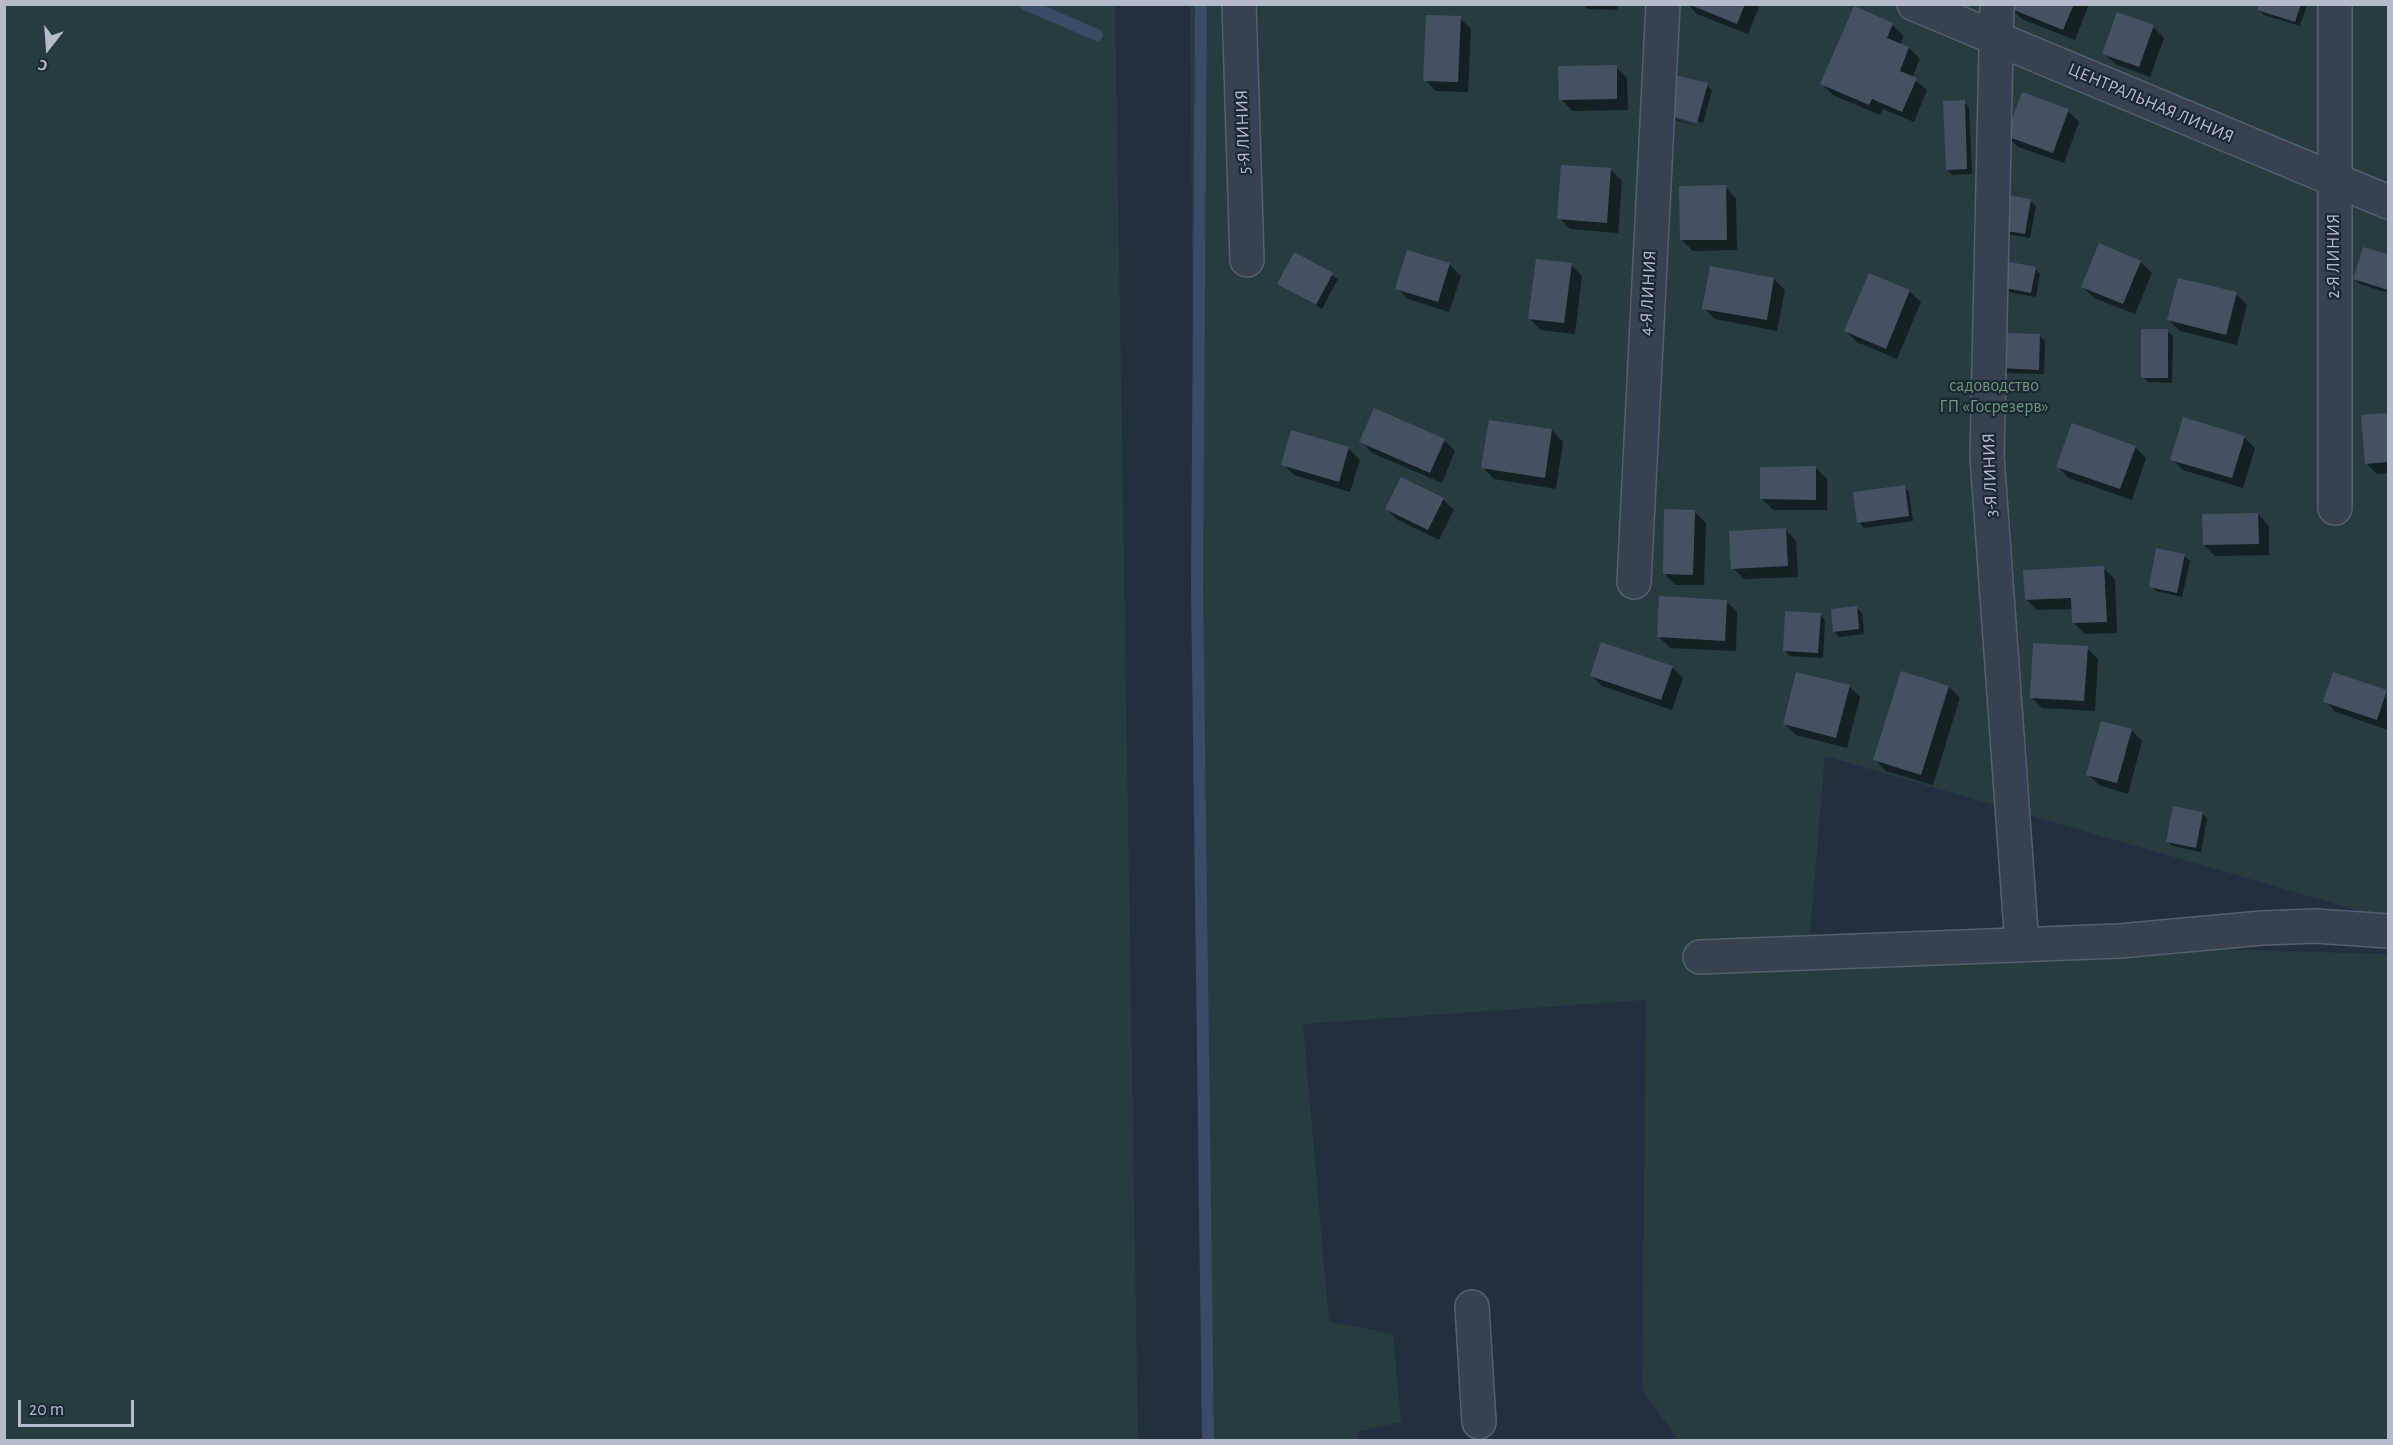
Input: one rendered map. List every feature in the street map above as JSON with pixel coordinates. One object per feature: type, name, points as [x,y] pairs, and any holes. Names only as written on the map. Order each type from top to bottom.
[{"type":"street","name":"5-Я ЛИНИЯ","points":[[1239,4],[1247,260]]},
{"type":"street","name":"4-Я ЛИНИЯ","points":[[1634,582],[1663,4]]},
{"type":"street","name":"ЦЕНТРАЛЬНАЯ ЛИНИЯ","points":[[1914,4],[2388,202]]},
{"type":"street","name":"3-Я ЛИНИЯ","points":[[1997,4],[1987,456],[2022,945]]},
{"type":"street","name":"2-Я ЛИНИЯ","points":[[2335,4],[2333,179],[2335,508]]},
{"type":"street","points":[[1701,957],[2119,941],[2262,928],[2316,927],[2388,931]]},
{"type":"street","points":[[1472,1307],[1479,1422]]},
{"type":"green space","points":[[5,4],[1115,5],[1138,1440],[5,1440]]},
{"type":"green space","name":"садоводство ГП «Госрезерв»","points":[[1190,5],[2388,5],[2388,919],[1825,756],[1807,970],[2204,949],[2388,954],[2388,1440],[1678,1440],[1642,1390],[1646,1000],[1303,1024],[1329,1321],[1393,1334],[1401,1422],[1357,1432],[1357,1440],[1202,1440]]},
{"type":"building","points":[[1688,4],[1745,4],[1737,24]]},
{"type":"building","points":[[2011,4],[2074,4],[2063,30],[2009,8]]},
{"type":"building","points":[[2259,4],[2301,4],[2295,22],[2257,10]]},
{"type":"building","points":[[1854,6],[1893,23],[1887,38],[1909,47],[1900,71],[1917,78],[1902,112],[1872,99],[1869,105],[1820,84]]},
{"type":"building","points":[[2117,12],[2154,25],[2139,67],[2102,54]]},
{"type":"building","points":[[1426,15],[1461,16],[1458,82],[1423,81]]},
{"type":"building","points":[[1617,65],[1617,99],[1559,100],[1558,66]]},
{"type":"building","points":[[1675,75],[1708,83],[1697,123],[1664,114]]},
{"type":"building","points":[[2022,92],[2069,109],[2053,153],[2006,136]]},
{"type":"building","points":[[1965,100],[1967,169],[1946,170],[1943,101]]},
{"type":"building","points":[[1561,165],[1611,168],[1607,223],[1557,219]]},
{"type":"building","points":[[1726,185],[1727,240],[1680,240],[1679,186]]},
{"type":"building","points":[[2006,195],[2031,199],[2025,234],[2000,230]]},
{"type":"building","points":[[2099,243],[2141,261],[2123,304],[2081,287]]},
{"type":"building","points":[[2363,247],[2388,254],[2388,290],[2353,279]]},
{"type":"building","points":[[1407,250],[1450,263],[1438,302],[1395,289]]},
{"type":"building","points":[[1294,252],[1333,273],[1316,305],[1277,284]]},
{"type":"building","points":[[1536,259],[1572,263],[1564,323],[1528,319]]},
{"type":"building","points":[[2005,261],[2036,267],[2031,293],[2000,287]]},
{"type":"building","points":[[1710,266],[1774,278],[1767,320],[1702,309]]},
{"type":"building","points":[[1869,273],[1910,290],[1886,349],[1844,331]]},
{"type":"building","points":[[2178,278],[2237,292],[2226,335],[2167,320]]},
{"type":"building","points":[[2141,329],[2168,329],[2168,378],[2141,378]]},
{"type":"building","points":[[1999,333],[2040,334],[2039,370],[1998,368]]},
{"type":"building","points":[[1374,408],[1445,439],[1430,473],[1359,442]]},
{"type":"building","points":[[2388,413],[2388,462],[2365,464],[2361,415]]},
{"type":"building","points":[[2183,417],[2245,436],[2232,478],[2170,460]]},
{"type":"building","points":[[1489,420],[1552,429],[1545,478],[1481,468]]},
{"type":"building","points":[[2072,423],[2136,446],[2120,489],[2056,467]]},
{"type":"building","points":[[1291,430],[1349,447],[1339,482],[1281,465]]},
{"type":"building","points":[[1816,466],[1816,500],[1760,499],[1760,467]]},
{"type":"building","points":[[1401,477],[1444,498],[1428,530],[1385,509]]},
{"type":"building","points":[[1905,485],[1909,516],[1857,523],[1853,492]]},
{"type":"building","points":[[1664,509],[1695,510],[1693,575],[1663,574]]},
{"type":"building","points":[[2258,513],[2259,544],[2203,545],[2202,514]]},
{"type":"building","points":[[1786,528],[1788,566],[1731,569],[1729,531]]},
{"type":"building","points":[[2156,548],[2185,554],[2177,593],[2149,587]]},
{"type":"building","points":[[2104,566],[2107,622],[2072,623],[2071,598],[2025,600],[2023,570]]},
{"type":"building","points":[[1659,596],[1727,600],[1725,641],[1657,637]]},
{"type":"building","points":[[1857,606],[1859,629],[1833,632],[1831,609]]},
{"type":"building","points":[[1785,611],[1821,613],[1818,653],[1783,651]]},
{"type":"building","points":[[1601,642],[1673,666],[1661,700],[1590,676]]},
{"type":"building","points":[[2033,643],[2088,646],[2084,701],[2030,698]]},
{"type":"building","points":[[1901,671],[1949,686],[1921,775],[1873,760]]},
{"type":"building","points":[[1796,672],[1850,685],[1836,738],[1783,724]]},
{"type":"building","points":[[2333,672],[2387,690],[2377,720],[2323,702]]},
{"type":"building","points":[[2101,721],[2132,729],[2117,783],[2086,775]]},
{"type":"building","points":[[2173,806],[2203,812],[2196,848],[2166,842]]},
{"type":"waterway","points":[[1025,4],[1097,35]]},
{"type":"waterway","points":[[1201,4],[1197,586],[1208,1440]]}]
